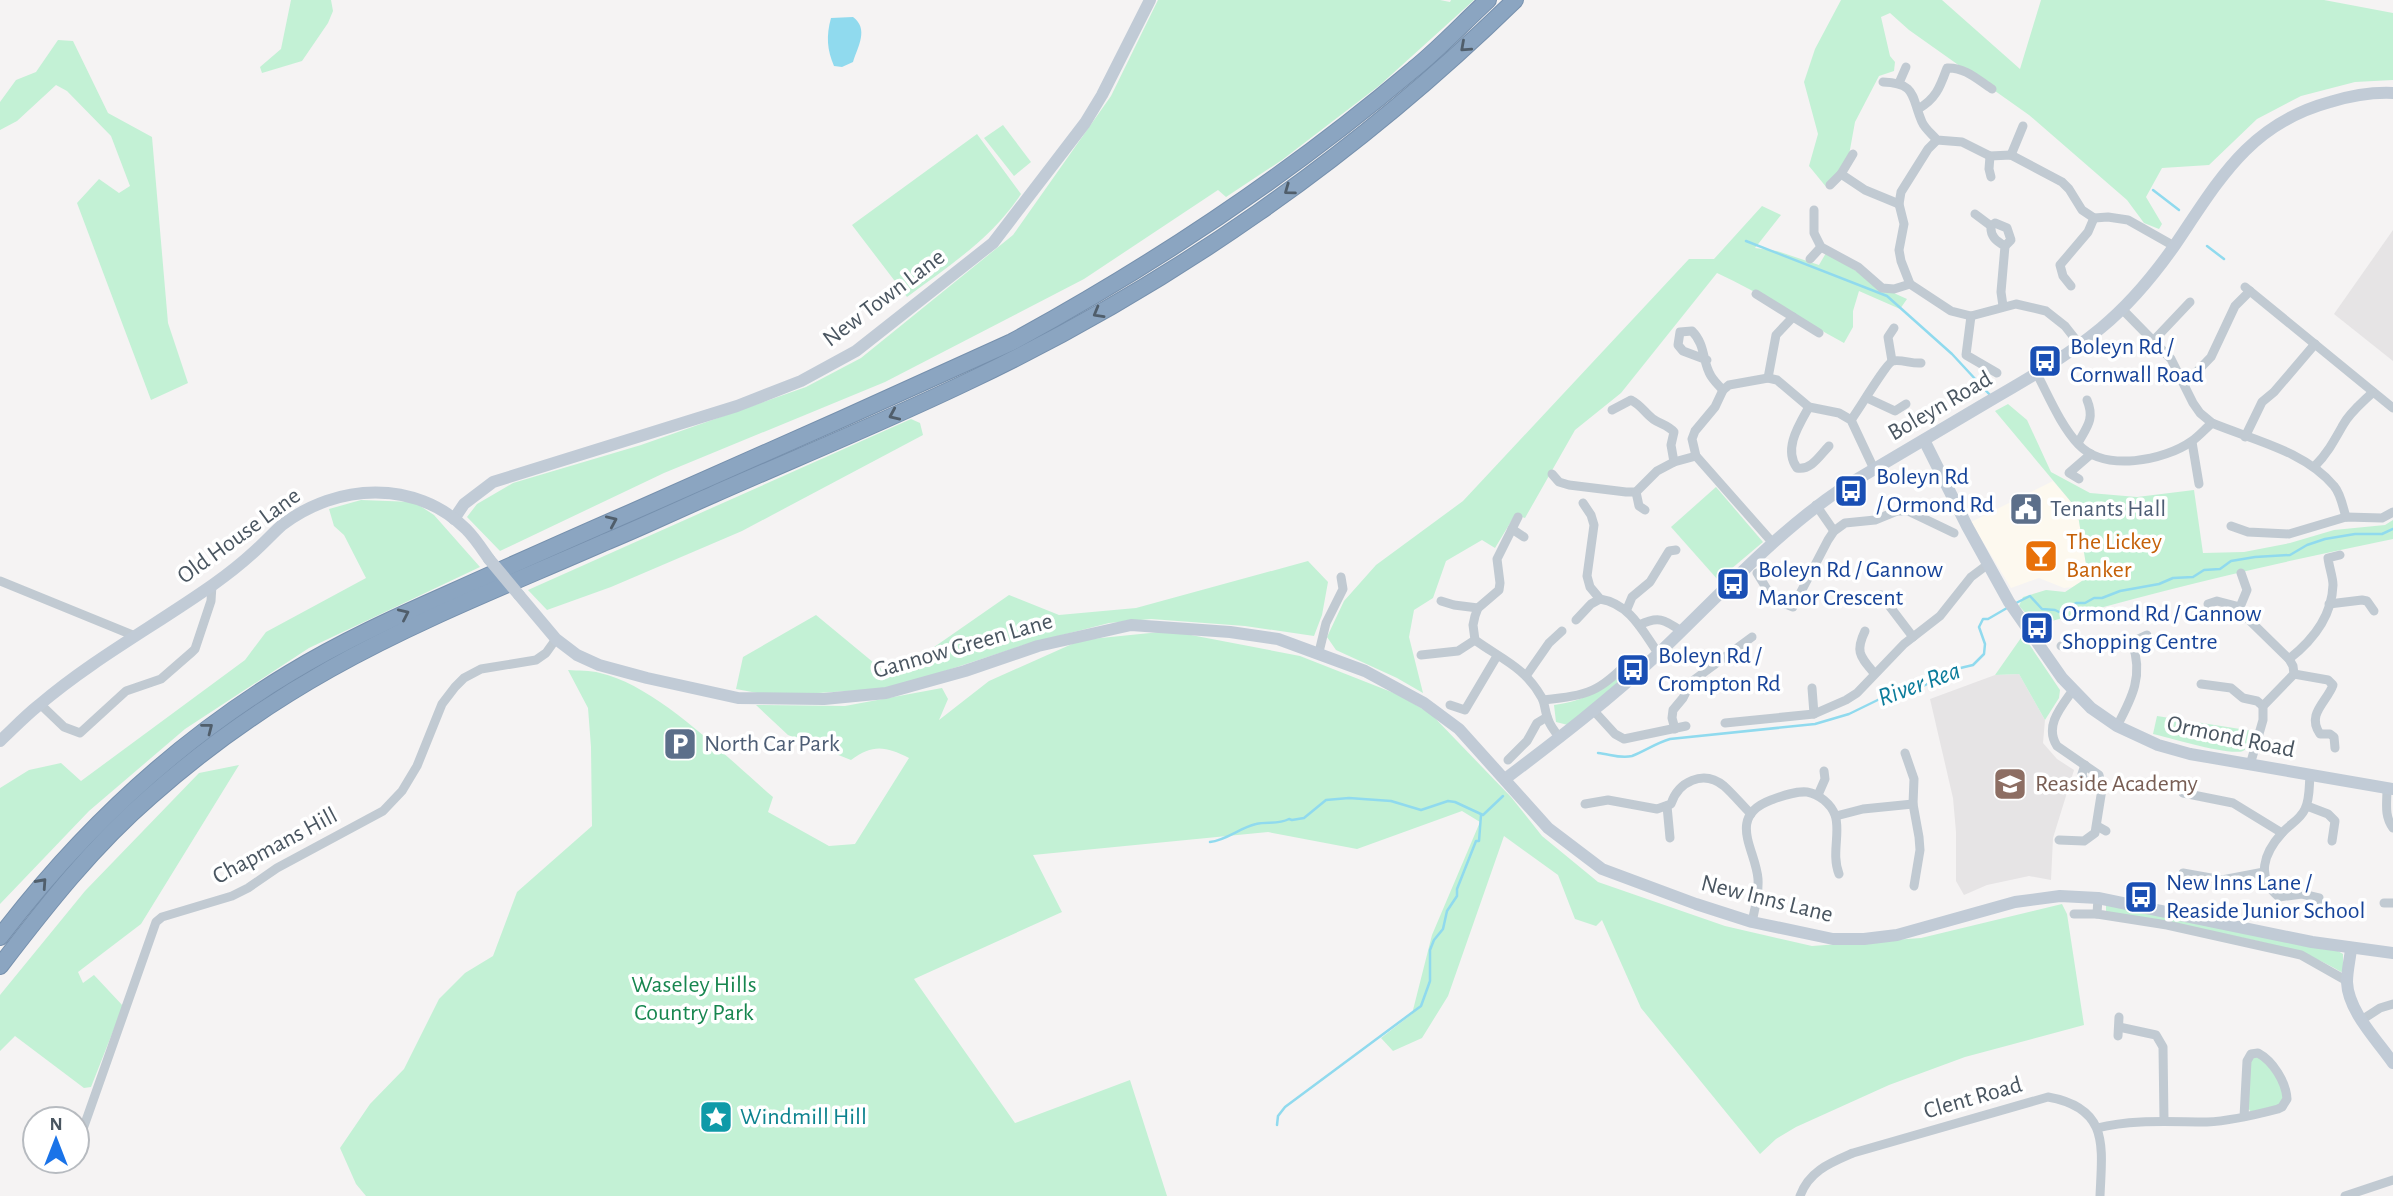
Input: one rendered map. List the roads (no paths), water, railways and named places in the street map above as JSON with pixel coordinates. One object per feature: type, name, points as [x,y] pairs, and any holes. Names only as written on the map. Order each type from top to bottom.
[{"type":"highway","points":[[0,937],[32,894],[120,801],[227,714],[290,673],[403,614],[1012,342],[1089,300],[1254,194],[1415,68],[1488,0]]},
{"type":"highway","points":[[0,966],[93,851],[150,796],[252,717],[330,669],[429,620],[902,412],[1037,348],[1185,262],[1312,174],[1423,84],[1515,0]]},
{"type":"street","name":"New Town Lane","points":[[454,519],[464,504],[493,482],[746,402],[802,381],[856,351],[993,243],[1091,114],[1150,0]]},
{"type":"street","points":[[1899,83],[1906,67]]},
{"type":"street","points":[[1918,110],[1936,96],[1947,68],[1955,67],[1966,72],[1992,89]]},
{"type":"street","points":[[1883,82],[1899,83],[1908,88],[1923,124],[1937,139],[1962,142],[1990,156],[2011,155],[2062,182],[2082,211],[2094,218],[2108,216],[2127,220],[2174,246]]},
{"type":"street","name":"Boleyn Road","points":[[1505,779],[1594,711],[1772,542],[1816,505],[2037,374],[2080,345],[2144,286],[2221,176],[2241,153],[2270,128],[2305,108],[2348,97],[2393,93]]},
{"type":"street","points":[[2011,155],[2023,126]]},
{"type":"street","points":[[1937,139],[1927,149],[1901,191],[1899,204],[1904,224],[1899,250],[1910,284],[1951,311],[1971,316],[2003,306],[2027,305],[2046,311],[2065,326],[2080,345]]},
{"type":"street","points":[[1830,186],[1853,154]]},
{"type":"street","points":[[1990,156],[1991,177]]},
{"type":"street","points":[[1841,173],[1865,190],[1899,204]]},
{"type":"street","points":[[1814,210],[1814,233],[1821,247],[1858,267],[1882,288],[1894,289],[1910,284]]},
{"type":"street","points":[[1975,214],[1991,226]]},
{"type":"street","points":[[2071,286],[2063,276],[2060,265],[2088,232],[2094,218]]},
{"type":"street","points":[[1991,226],[1995,223],[2007,228],[2011,240],[2005,246],[2001,292],[2003,306]]},
{"type":"street","points":[[1991,226],[1996,240],[2005,246]]},
{"type":"street","points":[[1810,259],[1821,247]]},
{"type":"street","points":[[2185,384],[2211,357],[2224,324],[2247,289],[2393,408]]},
{"type":"street","points":[[1755,294],[1819,333]]},
{"type":"street","points":[[2154,340],[2190,302]]},
{"type":"street","points":[[2122,309],[2171,359],[2200,413],[2212,423],[2298,457],[2314,467],[2336,488],[2346,517]]},
{"type":"street","points":[[1971,316],[1966,355],[1997,373]]},
{"type":"street","points":[[1768,377],[1776,335],[1793,317]]},
{"type":"street","points":[[1892,361],[1888,337],[1894,328]]},
{"type":"street","points":[[2245,437],[2262,402],[2274,392],[2315,344]]},
{"type":"street","points":[[1707,360],[1709,373],[1723,390]]},
{"type":"street","points":[[1851,420],[1885,365],[1892,361],[1921,363]]},
{"type":"street","points":[[2037,374],[2077,443],[2091,454],[2113,459],[2144,459],[2172,452],[2192,442],[2212,423]]},
{"type":"street","points":[[1772,542],[1696,456],[1692,439],[1695,430],[1729,385],[1768,377],[1777,380],[1809,407],[1839,413],[1851,420],[1874,469]]},
{"type":"street","points":[[2314,467],[2337,439],[2353,411],[2373,392]]},
{"type":"street","points":[[1867,398],[1895,411],[1906,404]]},
{"type":"street","points":[[1612,410],[1631,400],[1638,403],[1654,420],[1669,427],[1674,432],[1671,445],[1674,462]]},
{"type":"street","points":[[2077,443],[2088,426],[2092,412],[2087,400]]},
{"type":"street","points":[[1809,407],[1793,439],[1793,463],[1802,470],[1810,466],[1829,446]]},
{"type":"street","name":"Ormond Road","points":[[1924,440],[2008,602],[2073,690],[2091,708],[2117,726],[2158,745],[2190,754],[2390,789]]},
{"type":"street","points":[[2192,442],[2199,484]]},
{"type":"street","points":[[2079,479],[2069,473],[2091,454]]},
{"type":"street","points":[[1552,474],[1559,482],[1569,485],[1636,492],[1657,471],[1674,462],[1696,456]]},
{"type":"street","name":"Old House Lane","points":[[0,741],[40,704],[212,585],[282,526],[316,504],[345,495],[372,492],[405,495],[435,506],[454,519]]},
{"type":"street","points":[[1636,492],[1639,506],[1645,510]]},
{"type":"street","points":[[1583,503],[1594,525],[1587,576],[1590,587],[1600,599],[1627,609],[1658,653]]},
{"type":"street","points":[[1816,505],[1834,531]]},
{"type":"street","points":[[1757,573],[1773,599],[1792,612],[1834,531],[1845,523],[1875,520],[1902,510],[1954,533]]},
{"type":"street","points":[[2231,526],[2248,532],[2289,534],[2346,517],[2382,518],[2393,512]]},
{"type":"street","points":[[1518,517],[1497,559],[1500,587],[1495,595],[1478,608],[1473,625],[1475,640],[1512,663],[1526,676],[1544,700],[1547,717],[1560,738]]},
{"type":"street","name":"Gannow Green Lane","points":[[454,519],[469,531],[556,639],[577,655],[600,665],[692,690],[768,700],[886,694],[1038,646],[1131,625],[1218,631],[1267,637],[1319,652],[1365,671],[1424,703],[1459,729],[1505,779]]},
{"type":"street","points":[[1512,529],[1524,537]]},
{"type":"street","points":[[1627,609],[1632,597],[1650,582],[1669,551],[1676,550]]},
{"type":"street","points":[[2289,659],[2308,643],[2325,617],[2333,584],[2328,558],[2340,555]]},
{"type":"street","points":[[1725,723],[1814,714],[1857,693],[1874,673],[1940,616],[1971,577],[1987,565]]},
{"type":"street","points":[[2241,573],[2247,590],[2240,607],[2243,614],[2289,659],[2294,674]]},
{"type":"street","points":[[1319,652],[1326,623],[1343,589],[1341,577]]},
{"type":"street","points":[[0,581],[135,636]]},
{"type":"street","points":[[40,704],[64,727],[80,733],[126,691],[162,679],[195,649],[211,601],[212,585]]},
{"type":"street","points":[[1881,595],[1913,637]]},
{"type":"street","points":[[1576,620],[1591,604],[1600,599]]},
{"type":"street","points":[[2329,604],[2362,600],[2367,601],[2374,611]]},
{"type":"street","points":[[1441,601],[1478,608]]},
{"type":"street","points":[[2208,604],[2217,601],[2240,607]]},
{"type":"street","points":[[1639,625],[1651,619],[1658,619],[1669,622],[1681,631]]},
{"type":"street","points":[[1526,676],[1549,643],[1562,631]]},
{"type":"street","points":[[1865,631],[1859,643],[1859,654],[1874,673]]},
{"type":"street","points":[[2061,646],[2112,648],[2132,643],[2147,635]]},
{"type":"street","points":[[1675,729],[1673,710],[1683,698],[1690,682],[1752,638]]},
{"type":"street","name":"Chapmans Hill","points":[[91,1106],[156,922],[232,896],[277,868],[383,811],[417,766],[442,704],[464,678],[481,669],[536,660],[546,653],[556,639]]},
{"type":"street","points":[[1421,655],[1458,651],[1475,640]]},
{"type":"street","points":[[2117,726],[2129,704],[2137,675],[2138,666],[2132,643]]},
{"type":"street","points":[[1450,705],[1468,713],[1497,656]]},
{"type":"street","points":[[1544,700],[1584,695],[1597,690],[1632,659]]},
{"type":"street","points":[[2250,765],[2263,720],[2263,706],[2294,674]]},
{"type":"street","points":[[2294,674],[2328,680],[2333,685],[2316,713],[2315,727],[2320,734],[2334,737],[2335,748]]},
{"type":"street","points":[[2201,684],[2231,688],[2243,698],[2257,701],[2263,706]]},
{"type":"street","points":[[1812,688],[1814,714]]},
{"type":"street","points":[[2059,841],[2087,840],[2095,833],[2102,783],[2099,775],[2057,746],[2052,733],[2052,724],[2073,690]]},
{"type":"street","points":[[1594,711],[1615,734],[1624,739],[1686,726]]},
{"type":"street","points":[[1508,760],[1527,741],[1537,723],[1547,717]]},
{"type":"street","points":[[1904,759],[1914,779],[1913,804],[1920,850],[1918,881]]},
{"type":"street","points":[[2085,765],[2082,774],[2085,784]]},
{"type":"street","points":[[1818,795],[1825,779],[1824,771]]},
{"type":"street","points":[[2310,775],[2307,806],[2300,818],[2282,833],[2265,863],[2264,872],[2265,880],[2279,897],[2302,894],[2319,898],[2318,906],[2311,913]]},
{"type":"street","points":[[1670,838],[1667,806],[1680,786],[1690,780],[1704,777],[1723,785],[1751,814]]},
{"type":"street","name":"New Inns Lane","points":[[1505,779],[1548,828],[1602,869],[1752,922],[1833,939],[1897,935],[2015,902],[2060,896],[2098,898],[2351,948],[2393,953]]},
{"type":"street","points":[[2390,789],[2386,811],[2393,828]]},
{"type":"street","points":[[1752,922],[1759,883],[1758,870],[1746,832],[1751,814],[1761,804],[1782,796],[1806,792],[1818,795],[1836,816],[1835,863],[1839,874]]},
{"type":"street","points":[[2183,793],[2233,803],[2282,833]]},
{"type":"street","points":[[1585,804],[1596,805],[1608,800],[1657,809],[1667,806]]},
{"type":"street","points":[[1836,816],[1863,809],[1913,804]]},
{"type":"street","points":[[2307,806],[2328,814],[2335,821],[2332,841]]},
{"type":"street","points":[[2097,826],[2106,831]]},
{"type":"street","points":[[2183,873],[2222,880],[2264,872]]},
{"type":"street","points":[[2097,915],[2098,898]]},
{"type":"street","points":[[2074,914],[2167,925],[2301,955],[2347,981]]},
{"type":"street","points":[[2351,948],[2347,981],[2353,1003],[2393,1063]]},
{"type":"street","points":[[2363,1019],[2380,1007],[2393,1004]]},
{"type":"street","points":[[2119,1027],[2156,1035],[2163,1047],[2164,1119]]},
{"type":"street","points":[[2100,1196],[2102,1143],[2097,1128],[2164,1119],[2208,1122],[2244,1117],[2282,1107],[2287,1099],[2283,1082],[2259,1053],[2250,1054],[2246,1061],[2244,1117]]},
{"type":"street","name":"Clent Road","points":[[1800,1196],[1810,1177],[1827,1165],[1853,1153],[2048,1097],[2064,1100],[2078,1107],[2097,1128]]},
{"type":"street","points":[[2345,1196],[2393,1180]]},
{"type":"water","points":[[853,17],[861,32],[853,62],[842,67],[834,66],[828,43],[831,18]]},
{"type":"waterway","points":[[2153,190],[2179,210]]},
{"type":"waterway","points":[[1746,241],[1887,296],[1952,354],[1990,395]]},
{"type":"waterway","points":[[2207,246],[2224,259]]},
{"type":"waterway","name":"River Rea","points":[[2016,603],[2030,596],[2042,609],[2061,613],[2076,603],[2159,584],[2173,578],[2193,577],[2204,570],[2220,569],[2231,561],[2290,555],[2325,539],[2355,534],[2382,534],[2393,529]]},
{"type":"waterway","name":"River Rea","points":[[1598,753],[1628,757],[1670,739],[1815,724],[1849,714],[1892,693],[1920,688],[1952,670],[1973,665],[1984,654],[1985,644],[1979,627],[1983,619],[2007,608]]},
{"type":"waterway","name":"River Rea","points":[[1210,842],[1256,824],[1304,818],[1326,800],[1349,798],[1391,801],[1421,810],[1448,801],[1483,815],[1503,796]]},
{"type":"waterway","points":[[1277,1125],[1278,1116],[1285,1107],[1421,1006],[1430,981],[1430,950],[1443,929],[1447,911],[1457,896],[1457,889],[1476,841],[1479,841],[1481,815]]},
{"type":"place","name":"Boleyn Rd / Cornwall Road","points":[[2045,361]]},
{"type":"place","name":"Boleyn Rd / Ormond Rd","points":[[1851,491]]},
{"type":"place","name":"Tenants Hall","points":[[2026,509]]},
{"type":"place","name":"The Lickey Banker","points":[[2041,556]]},
{"type":"place","name":"Boleyn Rd / Gannow Manor Crescent","points":[[1733,584]]},
{"type":"place","name":"Ormond Rd / Gannow Shopping Centre","points":[[2037,628]]},
{"type":"place","name":"Boleyn Rd / Crompton Rd","points":[[1633,670]]},
{"type":"place","name":"North Car Park","points":[[680,744]]},
{"type":"place","name":"Reaside Academy","points":[[2010,784]]},
{"type":"place","name":"New Inns Lane / Reaside Junior School","points":[[2141,897]]},
{"type":"place","name":"Windmill Hill","points":[[716,1117]]},
{"type":"park label","name":"Waseley Hills Country Park","points":[[694,999]]}]
